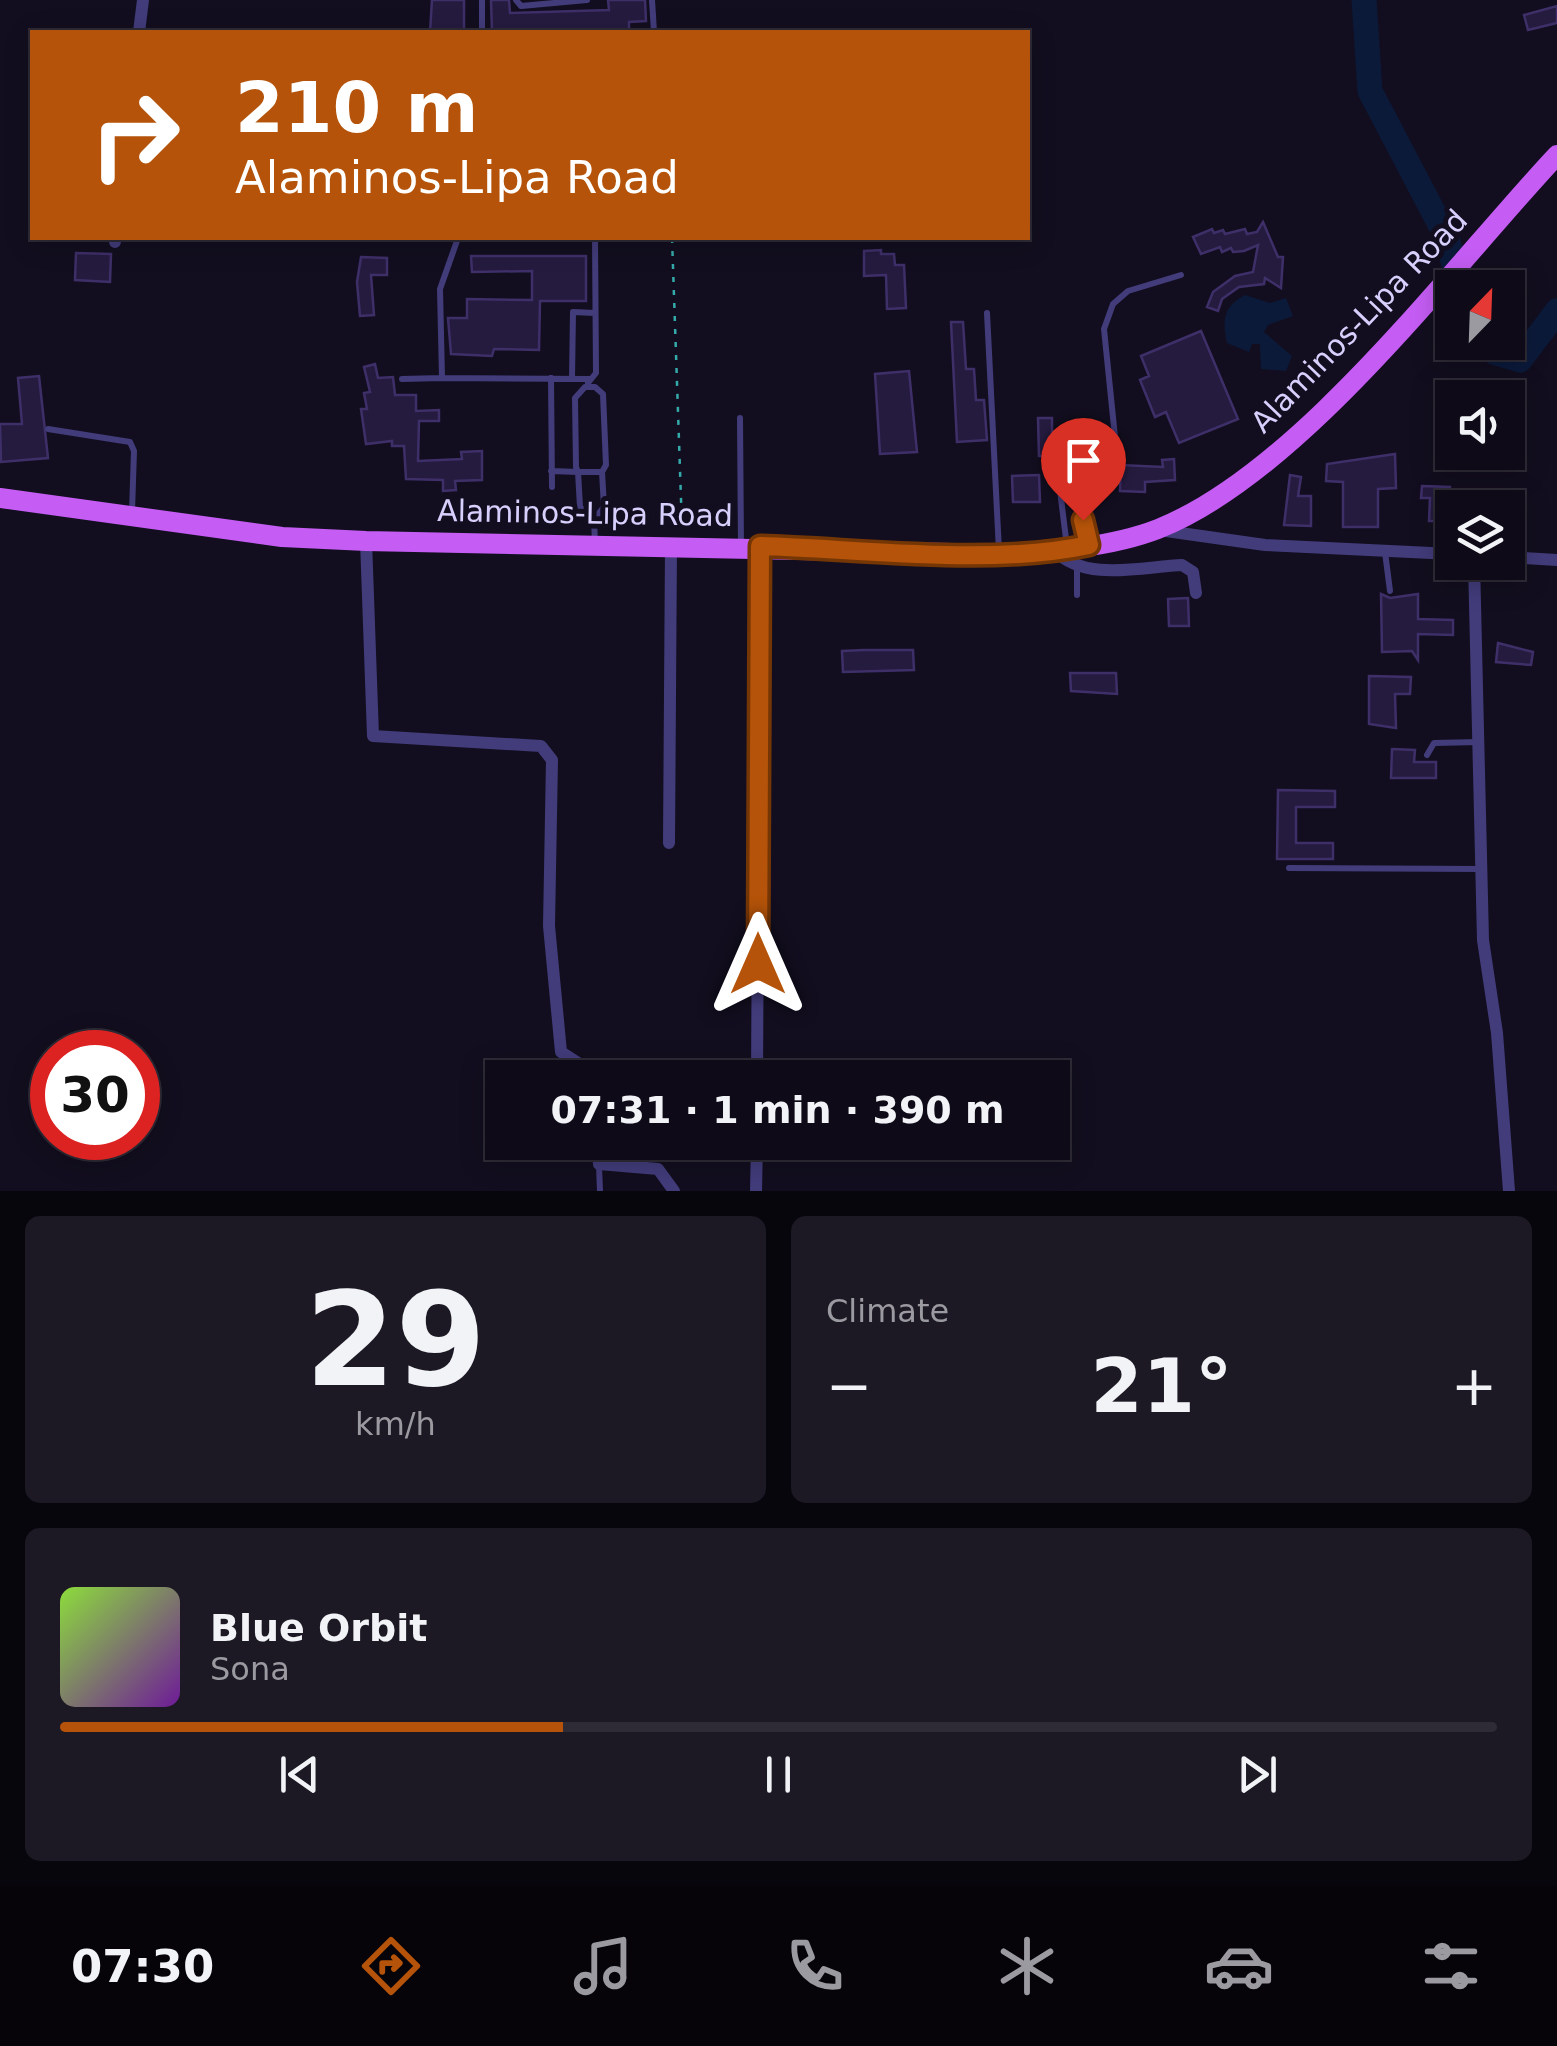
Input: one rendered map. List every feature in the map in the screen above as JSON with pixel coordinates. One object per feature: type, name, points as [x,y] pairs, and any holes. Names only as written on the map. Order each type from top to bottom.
[{"type":"main road","name":"Alaminos-Lipa Road","points":[[0,498],[282,537],[1066,556],[1089,545],[1156,529],[1215,499],[1262,464],[1327,406],[1557,154]]},
{"type":"street","points":[[139,30],[143,0]]},
{"type":"street","points":[[1156,529],[1265,545],[1435,553]]},
{"type":"street","points":[[366,541],[373,736],[541,746],[552,760],[549,926],[560,1052],[572,1060]]},
{"type":"street","points":[[669,844],[677,545]]},
{"type":"street","points":[[750,546],[757,1060]]},
{"type":"street","points":[[1066,556],[1182,565],[1193,572],[1196,593]]},
{"type":"street","points":[[1525,558],[1557,560]]},
{"type":"street","points":[[1475,580],[1483,940],[1496,1034],[1509,1191]]},
{"type":"street","points":[[599,1160],[599,1164],[658,1169],[674,1191]]},
{"type":"street","points":[[756,1160],[756,1191]]},
{"type":"lane","points":[[482,0],[482,30]]},
{"type":"lane","points":[[516,0],[521,6],[587,0]]},
{"type":"lane","points":[[652,0],[654,30]]},
{"type":"lane","points":[[442,378],[440,289],[457,240]]},
{"type":"lane","points":[[594,519],[580,507],[574,398],[596,373],[595,240]]},
{"type":"lane","points":[[1077,594],[1066,556],[1058,474],[1081,447],[1115,437],[1104,330],[1113,304],[1128,291],[1181,275]]},
{"type":"lane","points":[[572,378],[572,312],[596,313]]},
{"type":"lane","points":[[987,313],[1000,554]]},
{"type":"lane","points":[[551,378],[552,486]]},
{"type":"lane","points":[[402,380],[572,378],[588,382],[603,394],[604,507],[594,519],[594,545]]},
{"type":"lane","points":[[740,418],[750,546]]},
{"type":"lane","points":[[48,429],[130,442],[134,452],[132,515]]},
{"type":"lane","points":[[1068,461],[1089,545]]},
{"type":"lane","points":[[552,471],[602,472]]},
{"type":"lane","points":[[1385,551],[1390,591]]},
{"type":"lane","points":[[1427,755],[1434,744],[1480,742]]},
{"type":"lane","points":[[1288,868],[1482,869]]},
{"type":"lane","points":[[599,1164],[600,1191]]},
{"type":"path","points":[[672,240],[677,545]]},
{"type":"water","points":[[1245,295],[1270,303],[1286,298],[1293,316],[1268,325],[1264,332],[1292,356],[1286,371],[1261,369],[1260,344],[1252,344],[1249,352],[1227,343],[1226,315],[1232,304]]},
{"type":"building","points":[[432,0],[464,0],[464,30],[430,30]]},
{"type":"building","points":[[491,0],[509,0],[510,13],[609,10],[608,0],[645,0],[646,21],[629,22],[629,30],[492,30]]},
{"type":"building","points":[[1557,6],[1557,23],[1528,30],[1524,15]]},
{"type":"building","points":[[1263,222],[1278,257],[1283,257],[1281,288],[1265,278],[1264,284],[1239,287],[1222,299],[1218,311],[1207,307],[1213,292],[1235,276],[1253,272],[1258,245],[1233,252],[1231,248],[1222,252],[1220,247],[1201,254],[1193,237],[1212,229],[1214,233],[1223,230],[1225,234],[1245,229],[1247,234],[1257,232]]},
{"type":"building","points":[[881,250],[881,254],[894,254],[895,265],[904,265],[906,308],[887,309],[886,275],[864,276],[864,251]]},
{"type":"building","points":[[76,253],[111,254],[110,282],[75,280]]},
{"type":"building","points":[[471,256],[586,256],[586,301],[540,301],[539,350],[494,349],[492,356],[451,354],[448,318],[467,318],[467,299],[532,300],[532,271],[472,272]]},
{"type":"building","points":[[361,257],[387,258],[387,275],[371,275],[374,315],[360,316],[357,282]]},
{"type":"building","points":[[951,322],[963,322],[966,369],[974,369],[976,400],[984,400],[987,440],[957,442]]},
{"type":"building","points":[[1201,331],[1238,419],[1179,443],[1166,412],[1155,417],[1140,380],[1149,376],[1141,356]]},
{"type":"building","points":[[375,364],[378,378],[393,377],[395,395],[416,395],[416,411],[439,410],[439,421],[419,421],[418,461],[462,459],[461,452],[482,451],[482,480],[455,481],[456,490],[443,491],[443,480],[406,479],[404,446],[392,446],[392,441],[366,444],[361,409],[367,409],[364,393],[370,392],[364,367]]},
{"type":"building","points":[[909,371],[917,452],[880,454],[875,374]]},
{"type":"building","points":[[39,376],[48,458],[1,462],[0,424],[22,424],[18,378]]},
{"type":"building","points":[[1038,418],[1052,418],[1052,456],[1039,456]]},
{"type":"building","points":[[1395,454],[1396,488],[1378,489],[1378,527],[1343,527],[1343,482],[1326,481],[1327,464]]},
{"type":"building","points":[[1174,459],[1175,480],[1145,482],[1145,492],[1120,491],[1121,465],[1163,467],[1162,460]]},
{"type":"building","points":[[1039,475],[1040,502],[1013,502],[1012,476]]},
{"type":"building","points":[[1290,475],[1301,477],[1298,496],[1311,496],[1311,526],[1284,525]]},
{"type":"building","points":[[1422,486],[1450,487],[1435,490],[1435,521],[1429,521],[1430,498],[1421,498]]},
{"type":"building","points":[[1381,594],[1390,598],[1418,594],[1418,619],[1453,620],[1453,635],[1418,634],[1418,660],[1412,651],[1382,652]]},
{"type":"building","points":[[1188,598],[1189,626],[1169,626],[1168,599]]},
{"type":"building","points":[[1498,643],[1533,652],[1531,665],[1496,662]]},
{"type":"building","points":[[913,650],[914,670],[843,672],[842,651]]},
{"type":"building","points":[[1070,673],[1116,673],[1117,694],[1071,691]]},
{"type":"building","points":[[1369,676],[1411,677],[1410,694],[1395,694],[1396,728],[1369,724]]},
{"type":"building","points":[[1392,749],[1415,750],[1414,762],[1436,762],[1436,778],[1391,778]]},
{"type":"building","points":[[1278,790],[1335,791],[1335,807],[1296,807],[1296,843],[1333,843],[1333,859],[1277,859]]},
{"type":"waterway","points":[[1364,0],[1370,91],[1447,238],[1455,270]]},
{"type":"waterway","points":[[1525,353],[1557,311]]},
{"type":"route","points":[[758,964],[760,546],[1000,554],[1063,550],[1089,545],[1083,520]]}]
